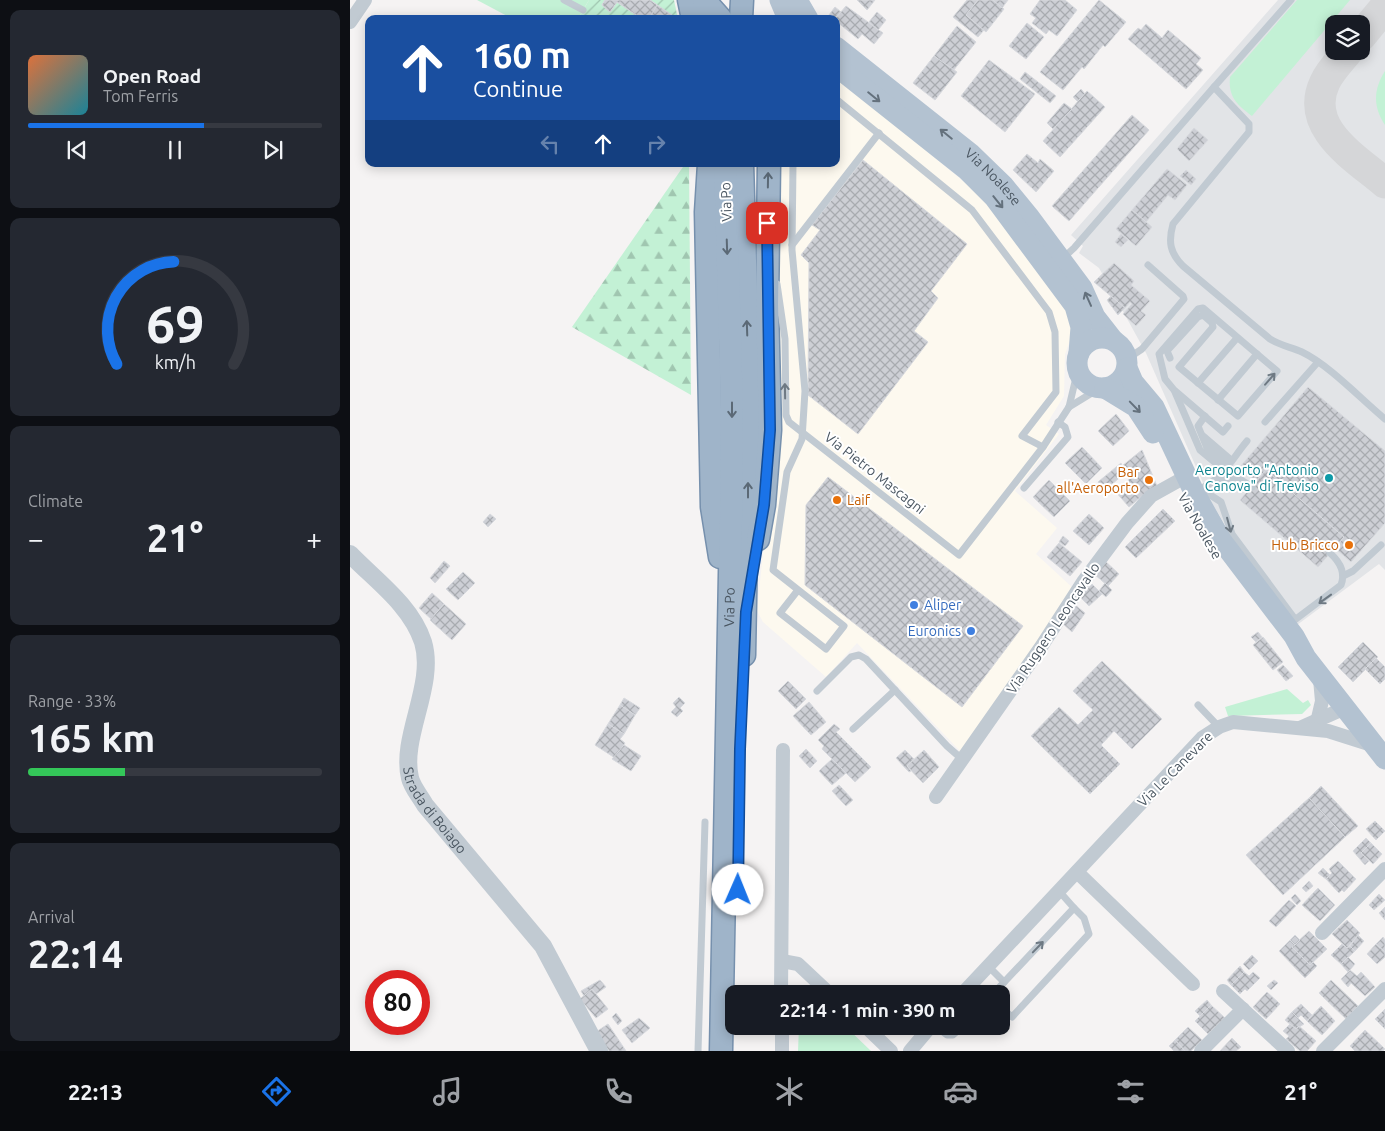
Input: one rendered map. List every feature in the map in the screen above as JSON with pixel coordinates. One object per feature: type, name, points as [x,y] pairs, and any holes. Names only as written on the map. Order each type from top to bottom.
[{"type":"highway","points":[[689,0],[692,15]]},
{"type":"highway","points":[[704,0],[719,15]]},
{"type":"highway","points":[[723,15],[724,0]]},
{"type":"highway","points":[[741,15],[742,0]]},
{"type":"highway","points":[[709,167],[706,212],[712,507],[738,612]]},
{"type":"highway","name":"Via Po","points":[[724,167],[738,612],[740,749],[737,985]]},
{"type":"highway","name":"Via Po","points":[[721,1051],[748,390],[742,167]]},
{"type":"highway","points":[[738,612],[764,505],[770,430],[767,242],[769,167]]},
{"type":"highway","points":[[736,1035],[736,1051]]},
{"type":"main road","points":[[780,0],[786,15]]},
{"type":"main road","points":[[797,0],[806,15]]},
{"type":"main road","name":"Via Noalese","points":[[840,50],[988,170],[1016,200],[1087,295],[1098,322],[1122,355],[1133,382],[1154,406],[1189,486],[1196,523],[1219,560],[1277,636],[1306,658]]},
{"type":"main road","name":"Via Noalese","points":[[840,69],[967,170],[994,197],[1075,306],[1081,326],[1078,361]]},
{"type":"main road","points":[[1097,338],[1122,355],[1119,382],[1103,388],[1084,380],[1078,361],[1083,346],[1097,338]]},
{"type":"main road","name":"Via Noalese","points":[[1103,388],[1128,400],[1140,412],[1189,486],[1221,540],[1291,623],[1306,658],[1380,753]]},
{"type":"street","points":[[350,22],[365,0]]},
{"type":"street","name":"Via Ruggero Leoncavallo","points":[[936,797],[964,760],[1100,557],[1151,496],[1189,486]]},
{"type":"street","name":"Strada di Boiago","points":[[350,554],[401,604],[422,641],[425,654],[423,687],[409,757],[410,778],[424,804],[543,946],[599,1051]]},
{"type":"street","points":[[1320,676],[1322,701],[1319,724],[1335,724],[1345,708]]},
{"type":"street","name":"Via Le Canevare","points":[[970,985],[1202,738],[1216,728],[1233,722],[1300,728],[1319,724],[1352,738],[1380,753]]},
{"type":"street","points":[[782,985],[783,750]]},
{"type":"street","points":[[1322,933],[1385,869]]},
{"type":"street","points":[[1077,872],[1193,984]]},
{"type":"street","points":[[782,961],[798,964],[820,985]]},
{"type":"street","points":[[1323,1051],[1385,989]]},
{"type":"street","points":[[1223,991],[1288,1051]]},
{"type":"street","points":[[1201,1051],[1243,1009]]},
{"type":"street","points":[[782,1035],[782,1051]]},
{"type":"street","points":[[874,1035],[891,1051]]},
{"type":"street","points":[[910,1051],[925,1035]]},
{"type":"lane","points":[[564,0],[583,10]]},
{"type":"lane","points":[[1061,260],[1074,248],[1291,0]]},
{"type":"lane","points":[[1214,87],[1249,124],[1249,132],[1173,224],[1170,244],[1172,253],[1183,266],[1270,339],[1281,346],[1302,352],[1318,362],[1385,419]]},
{"type":"lane","points":[[840,102],[972,210],[1049,312],[1055,332],[1056,392],[1022,436],[1043,446]]},
{"type":"lane","points":[[792,245],[879,133]]},
{"type":"lane","points":[[793,167],[792,245],[804,365],[802,432],[800,445],[786,472],[773,570],[844,626],[826,649],[780,614],[798,590]]},
{"type":"lane","name":"Via Pietro Mascagni","points":[[767,242],[776,279],[783,322],[786,415],[792,427],[802,432],[959,555],[1043,446],[1069,407],[1103,388]]},
{"type":"lane","points":[[1122,355],[1133,355],[1142,349],[1184,299],[1183,296],[1148,266]]},
{"type":"lane","points":[[1170,358],[1167,351],[1198,317],[1202,315],[1212,322],[1213,327],[1179,367],[1238,416],[1277,371],[1205,309],[1198,309],[1159,354],[1165,379],[1174,390],[1224,432],[1228,426]]},
{"type":"lane","points":[[1198,383],[1237,338]]},
{"type":"lane","points":[[1218,400],[1257,354]]},
{"type":"lane","name":"Via Pietro Mascagni","points":[[1069,407],[1078,361]]},
{"type":"lane","points":[[1265,422],[1318,362]]},
{"type":"lane","points":[[1174,390],[1200,450],[1218,466],[1219,478]]},
{"type":"lane","points":[[1205,416],[1198,426],[1207,448],[1229,462]]},
{"type":"lane","points":[[1024,488],[1068,437],[1065,427],[1058,422]]},
{"type":"lane","points":[[1219,478],[1229,462],[1247,441]]},
{"type":"lane","points":[[1189,486],[1227,477],[1238,478],[1252,487]]},
{"type":"lane","points":[[1189,486],[1216,492],[1223,497]]},
{"type":"lane","points":[[1343,576],[1353,571],[1381,545]]},
{"type":"lane","points":[[1291,623],[1336,590],[1342,582],[1343,576],[1340,563],[1330,553]]},
{"type":"lane","points":[[817,691],[851,657],[859,655],[866,659],[947,746],[964,760]]},
{"type":"lane","points":[[853,729],[895,690]]},
{"type":"lane","points":[[698,1051],[705,822]]},
{"type":"lane","points":[[1010,1015],[1012,1017],[1089,934],[1084,918],[1059,891]]},
{"type":"lane","points":[[1001,985],[1074,908]]},
{"type":"lane","points":[[988,966],[1004,982]]},
{"type":"shaded area","points":[[1278,0],[1385,0],[1385,570],[1379,564],[1297,625],[1229,532],[1211,501],[1146,353],[1099,268],[1079,253],[1083,246],[1071,235]]},
{"type":"shaded area","points":[[840,80],[980,195],[1065,309],[1071,322],[1071,338],[1065,354],[1064,396],[1046,425],[1059,434],[1015,491],[1057,528],[1036,554],[1074,589],[961,752],[857,643],[826,677],[763,622],[757,611],[774,447],[777,167],[840,167]]},
{"type":"green space","points":[[477,0],[589,0],[580,15],[505,15]]},
{"type":"green space","points":[[589,0],[674,0],[677,15],[580,15]]},
{"type":"green space","points":[[1297,0],[1350,0],[1337,15],[1325,15],[1325,30],[1252,116],[1242,108],[1232,95],[1230,77]]},
{"type":"green space","points":[[1385,71],[1385,125],[1378,112],[1376,98],[1378,85]]},
{"type":"green space","points":[[683,167],[689,167],[691,395],[572,327]]},
{"type":"green space","points":[[1287,689],[1303,703],[1308,700],[1311,705],[1302,714],[1228,716],[1225,707]]},
{"type":"green space","points":[[799,1035],[854,1035],[871,1051],[798,1051]]},
{"type":"building","points":[[605,0],[650,0],[657,5],[651,15],[636,15],[617,2],[610,12],[602,5]]},
{"type":"building","points":[[605,0],[650,0],[672,15],[636,15],[617,2],[610,12],[602,5]]},
{"type":"building","points":[[857,0],[875,0],[867,10]]},
{"type":"building","points":[[967,0],[978,0],[966,15],[984,30],[978,37],[953,17]]},
{"type":"building","points":[[978,0],[993,0],[1004,9],[986,32],[966,15]]},
{"type":"building","points":[[993,0],[1008,0],[1002,8]]},
{"type":"building","points":[[1040,0],[1065,0],[1077,10],[1057,36],[1049,30],[1046,34],[1032,23],[1036,18],[1030,14]]},
{"type":"building","points":[[1099,0],[1126,22],[1105,47],[1103,45],[1084,69],[1082,67],[1063,90],[1040,72]]},
{"type":"building","points":[[657,5],[672,15],[651,15]]},
{"type":"building","points":[[846,6],[883,33],[874,44],[862,34],[858,39],[840,24],[840,15],[838,15]]},
{"type":"building","points":[[835,7],[841,12],[838,15],[829,15]]},
{"type":"building","points":[[877,12],[886,20],[878,30],[869,22]]},
{"type":"building","points":[[1027,23],[1044,37],[1026,59],[1009,46]]},
{"type":"building","points":[[1146,24],[1162,38],[1168,30],[1201,58],[1196,64],[1203,70],[1186,89],[1128,39],[1138,28],[1141,30]]},
{"type":"building","points":[[957,26],[976,42],[953,71],[934,56]]},
{"type":"building","points":[[934,56],[957,72],[935,100],[913,83]]},
{"type":"building","points":[[989,60],[1035,94],[1005,132],[961,96]]},
{"type":"building","points":[[1025,72],[1056,96],[1050,103],[1020,79]]},
{"type":"building","points":[[1081,89],[1085,94],[1078,102],[1073,97]]},
{"type":"building","points":[[1087,91],[1105,107],[1060,157],[1043,141]]},
{"type":"building","points":[[1064,103],[1072,109],[1053,129],[1047,123]]},
{"type":"building","points":[[1132,115],[1149,130],[1069,221],[1052,206]]},
{"type":"building","points":[[1194,128],[1208,140],[1189,161],[1177,149]]},
{"type":"building","points":[[1027,154],[1038,163],[1040,159],[1054,171],[1036,192],[1013,170]]},
{"type":"building","points":[[863,160],[967,244],[931,291],[938,298],[914,331],[928,342],[858,434],[808,395],[809,263],[801,255],[820,230],[812,225]]},
{"type":"building","points":[[1167,169],[1187,185],[1175,200],[1168,195],[1146,222],[1132,210]]},
{"type":"building","points":[[1186,170],[1196,179],[1191,185],[1180,176]]},
{"type":"building","points":[[1132,210],[1152,227],[1136,246],[1116,229]]},
{"type":"building","points":[[1121,234],[1128,240],[1121,247],[1115,242]]},
{"type":"building","points":[[1114,263],[1134,281],[1131,285],[1150,301],[1141,311],[1146,315],[1136,326],[1123,314],[1132,304],[1130,302],[1125,308],[1094,282]]},
{"type":"building","points":[[1111,296],[1125,308],[1118,315],[1107,300]]},
{"type":"building","name":"Aeroporto \"Antonio Canova\" di Treviso","points":[[1308,387],[1385,451],[1385,523],[1351,562],[1335,548],[1344,537],[1266,470],[1256,481],[1240,467]]},
{"type":"building","points":[[1116,414],[1129,431],[1113,446],[1098,431]]},
{"type":"building","points":[[1082,447],[1102,468],[1086,484],[1065,463]]},
{"type":"building","points":[[1142,450],[1157,486],[1149,490],[1129,507],[1115,491],[1129,480],[1122,466]]},
{"type":"building","points":[[1121,463],[1125,473],[1104,491],[1098,482]]},
{"type":"building","points":[[1266,470],[1344,537],[1318,567],[1240,500]]},
{"type":"building","name":"Aliper","points":[[828,477],[1023,626],[962,707],[805,585],[806,505]]},
{"type":"building","points":[[1049,480],[1070,501],[1054,517],[1033,497]]},
{"type":"building","points":[[1163,509],[1175,521],[1136,558],[1125,547]]},
{"type":"building","points":[[490,514],[496,519],[488,527],[483,522]]},
{"type":"building","points":[[1089,514],[1104,528],[1089,545],[1073,531]]},
{"type":"building","points":[[1063,536],[1069,541],[1065,546],[1059,542]]},
{"type":"building","points":[[1059,543],[1082,562],[1070,576],[1047,557]]},
{"type":"building","points":[[1104,560],[1119,574],[1108,586],[1093,573]]},
{"type":"building","points":[[444,561],[450,566],[435,583],[430,578]]},
{"type":"building","points":[[463,572],[475,583],[458,600],[446,589]]},
{"type":"building","points":[[1105,583],[1112,590],[1106,597],[1099,591]]},
{"type":"building","points":[[1092,584],[1102,594],[1089,606],[1080,597]]},
{"type":"building","points":[[432,593],[444,604],[431,619],[419,608]]},
{"type":"building","points":[[444,604],[466,624],[452,640],[430,620]]},
{"type":"building","points":[[1074,604],[1085,613],[1072,632],[1061,622]]},
{"type":"building","points":[[1258,632],[1262,637],[1256,642],[1251,637]]},
{"type":"building","points":[[1263,637],[1283,662],[1273,670],[1253,645]]},
{"type":"building","points":[[1363,642],[1378,657],[1353,682],[1338,667]]},
{"type":"building","points":[[1376,658],[1385,667],[1385,679],[1380,684],[1365,669]]},
{"type":"building","points":[[1102,661],[1162,719],[1132,749],[1114,731],[1101,745],[1120,764],[1090,794],[1031,736],[1059,707],[1078,725],[1093,710],[1073,691]]},
{"type":"building","points":[[1283,665],[1293,676],[1286,681],[1277,670]]},
{"type":"building","points":[[788,681],[806,699],[796,709],[778,691]]},
{"type":"building","points":[[679,697],[685,703],[680,708],[683,711],[677,717],[671,712],[676,707],[673,703]]},
{"type":"building","points":[[624,698],[640,708],[635,715],[620,705]]},
{"type":"building","points":[[809,702],[826,722],[811,735],[793,716]]},
{"type":"building","points":[[620,705],[635,715],[624,734],[608,724]]},
{"type":"building","points":[[608,724],[624,734],[620,739],[625,743],[615,758],[595,745]]},
{"type":"building","points":[[834,724],[840,729],[836,732],[871,767],[855,782],[822,749],[824,746],[818,740]]},
{"type":"building","points":[[624,745],[641,756],[631,771],[612,759]]},
{"type":"building","points":[[806,749],[817,761],[810,768],[799,756]]},
{"type":"building","points":[[905,750],[914,759],[907,766],[911,771],[909,772],[896,758]]},
{"type":"building","points":[[924,750],[939,767],[923,783],[907,766]]},
{"type":"building","points":[[832,759],[846,773],[832,785],[819,771]]},
{"type":"building","points":[[839,785],[853,800],[846,806],[832,791]]},
{"type":"building","points":[[1321,786],[1358,826],[1345,837],[1309,798]]},
{"type":"building","points":[[1309,798],[1345,837],[1283,895],[1246,855]]},
{"type":"building","points":[[1375,821],[1385,831],[1376,840],[1366,829]]},
{"type":"building","points":[[1366,838],[1371,843],[1361,853],[1369,861],[1365,865],[1353,851]]},
{"type":"building","points":[[1371,843],[1382,854],[1373,864],[1361,853]]},
{"type":"building","points":[[1338,861],[1356,879],[1344,892],[1342,890],[1339,893],[1326,879],[1332,873],[1329,869]]},
{"type":"building","points":[[1323,868],[1330,875],[1326,879],[1318,873]]},
{"type":"building","points":[[1309,881],[1313,886],[1306,892],[1302,888]]},
{"type":"building","points":[[1318,888],[1335,905],[1320,921],[1302,905]]},
{"type":"building","points":[[1295,894],[1301,901],[1297,905],[1291,898]]},
{"type":"building","points":[[1379,894],[1385,900],[1374,910],[1369,905]]},
{"type":"building","points":[[1289,900],[1296,906],[1276,927],[1269,921]]},
{"type":"building","points":[[1385,907],[1385,920],[1379,913]]},
{"type":"building","points":[[1347,920],[1360,933],[1347,948],[1332,934]]},
{"type":"building","points":[[1309,931],[1327,949],[1310,965],[1292,947]]},
{"type":"building","points":[[1295,935],[1300,940],[1295,945],[1290,940]]},
{"type":"building","points":[[1358,935],[1364,941],[1355,951],[1350,946]]},
{"type":"building","points":[[1383,937],[1385,940],[1385,952],[1376,944]]},
{"type":"building","points":[[1290,940],[1295,945],[1292,947],[1310,965],[1313,962],[1317,966],[1305,978],[1279,951]]},
{"type":"building","points":[[1342,944],[1347,948],[1350,946],[1355,951],[1341,964],[1331,955]]},
{"type":"building","points":[[1376,944],[1385,952],[1385,957],[1377,964],[1367,954]]},
{"type":"building","points":[[1252,955],[1258,961],[1249,970],[1243,964]]},
{"type":"building","points":[[1348,957],[1355,964],[1348,972],[1341,964]]},
{"type":"building","points":[[1240,966],[1244,972],[1231,985],[1227,980]]},
{"type":"building","points":[[1350,970],[1357,976],[1361,972],[1375,987],[1365,996],[1351,983],[1348,987],[1341,979]]},
{"type":"building","points":[[1244,972],[1249,976],[1253,972],[1260,978],[1247,991],[1245,989],[1240,994],[1231,985]]},
{"type":"building","points":[[600,980],[606,987],[596,994],[592,989],[584,996],[581,991]]},
{"type":"building","points":[[1274,980],[1278,983],[1271,990],[1267,986]]},
{"type":"building","points":[[1331,980],[1358,1006],[1346,1019],[1319,993]]},
{"type":"building","points":[[592,989],[608,1009],[596,1018],[580,999]]},
{"type":"building","points":[[1267,992],[1280,1004],[1266,1019],[1253,1007]]},
{"type":"building","points":[[1207,1000],[1211,1005],[1200,1016],[1195,1011]]},
{"type":"building","points":[[1301,1004],[1312,1015],[1307,1021],[1301,1015],[1298,1018],[1292,1012]]},
{"type":"building","points":[[1211,1005],[1225,1018],[1208,1034],[1195,1021]]},
{"type":"building","points":[[1321,1006],[1335,1021],[1322,1035],[1307,1021]]},
{"type":"building","points":[[1385,1009],[1385,1029],[1375,1019]]},
{"type":"building","points":[[1292,1012],[1304,1024],[1296,1029],[1285,1020]]},
{"type":"building","points":[[616,1013],[622,1021],[618,1025],[612,1017]]},
{"type":"building","points":[[639,1018],[650,1028],[632,1043],[622,1030]]},
{"type":"building","points":[[608,1024],[626,1051],[609,1051],[596,1032]]},
{"type":"building","points":[[1290,1024],[1296,1029],[1299,1026],[1316,1041],[1307,1051],[1300,1051],[1286,1039],[1289,1036],[1283,1031]]},
{"type":"building","points":[[1188,1027],[1202,1040],[1191,1051],[1185,1051],[1175,1040]]},
{"type":"building","points":[[1365,1030],[1385,1049],[1383,1051],[1355,1051],[1350,1046]]},
{"type":"building","points":[[1232,1038],[1241,1047],[1236,1051],[1220,1051]]},
{"type":"building","points":[[1175,1040],[1185,1051],[1174,1051],[1169,1046]]},
{"type":"taxiway","points":[[1370,25],[1385,7]]},
{"type":"taxiway","points":[[1340,60],[1325,82],[1320,99],[1321,114],[1327,128],[1347,152],[1385,183]]},
{"type":"place","name":"Aeroporto \"Antonio Canova\" di Treviso","points":[[1329,478]]},
{"type":"place","name":"Bar all'Aeroporto","points":[[1149,480]]},
{"type":"place","name":"Laif","points":[[837,500]]},
{"type":"place","name":"Hub Bricco","points":[[1349,545]]},
{"type":"place","name":"Aliper","points":[[914,605]]},
{"type":"place","name":"Euronics","points":[[971,631]]},
{"type":"route","points":[[738,890],[740,749],[746,612],[764,505],[770,430],[767,223]]}]
